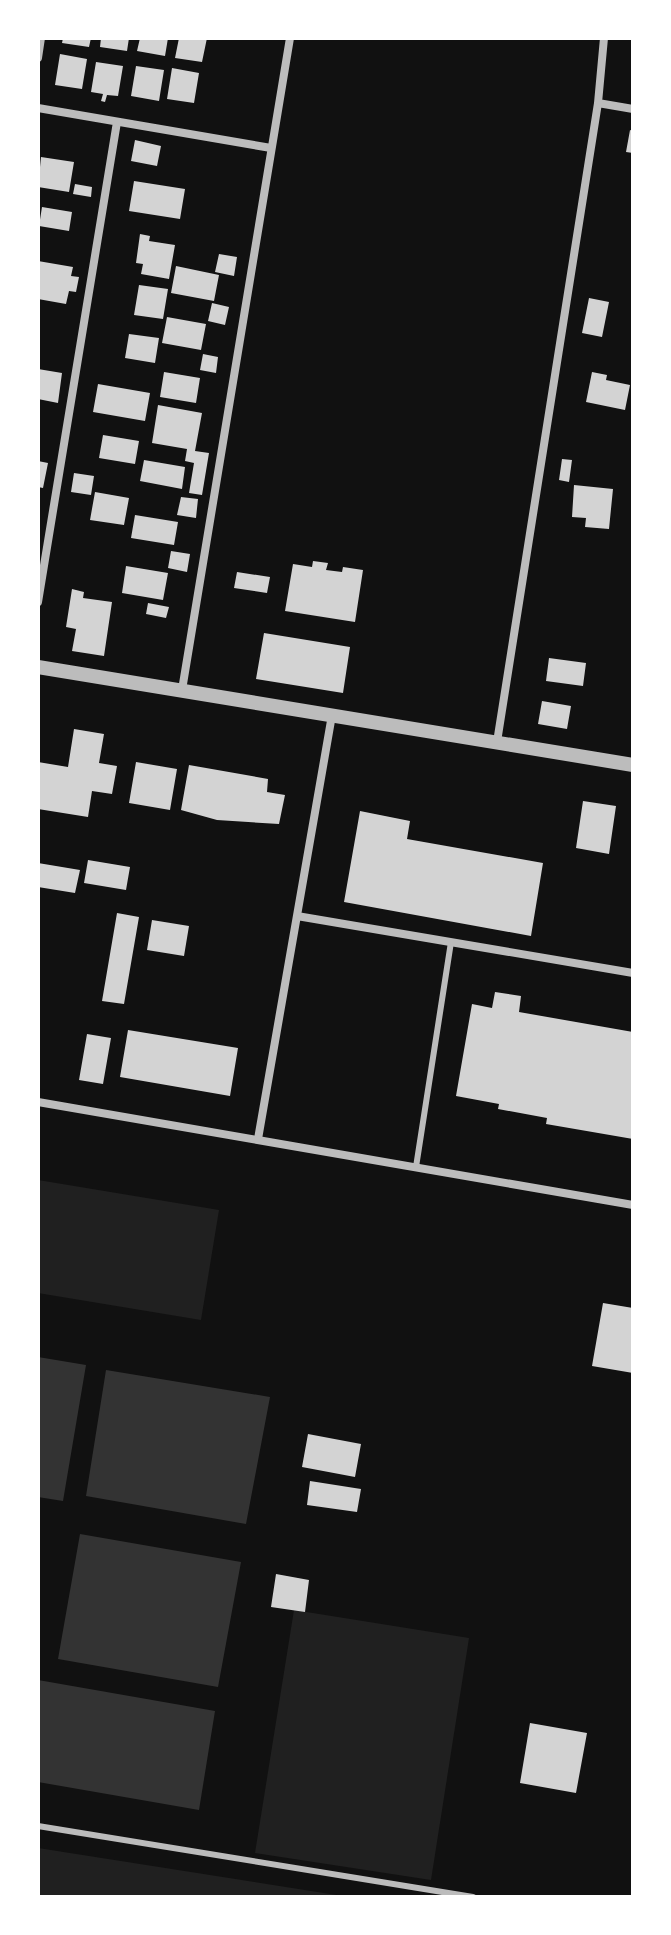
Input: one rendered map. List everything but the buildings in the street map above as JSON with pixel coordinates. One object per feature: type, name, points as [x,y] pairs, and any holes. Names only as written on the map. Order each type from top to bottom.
[{"type":"street","points":[[38,58],[41,38]]},
{"type":"street","points":[[182,690],[290,38]]},
{"type":"street","points":[[497,742],[598,103],[604,38]]},
{"type":"street","points":[[598,103],[633,109]]},
{"type":"street","points":[[38,108],[271,148]]},
{"type":"street","points":[[38,602],[117,122]]},
{"type":"street","points":[[38,667],[633,765]]},
{"type":"street","points":[[258,1139],[332,715]]},
{"type":"street","points":[[297,916],[633,973]]},
{"type":"street","points":[[38,1102],[633,1205]]},
{"type":"lane","points":[[416,1167],[451,942]]},
{"type":"lane","points":[[38,1826],[473,1897]]},
{"type":"shaded area","points":[[38,1180],[219,1210],[201,1320],[38,1293]]},
{"type":"shaded area","points":[[38,1357],[86,1365],[63,1501],[38,1497]]},
{"type":"shaded area","points":[[106,1370],[270,1397],[246,1524],[86,1496]]},
{"type":"shaded area","points":[[80,1534],[241,1562],[218,1687],[58,1659]]},
{"type":"shaded area","points":[[294,1610],[469,1638],[431,1880],[255,1853]]},
{"type":"shaded area","points":[[38,1680],[215,1711],[199,1810],[38,1782]]},
{"type":"shaded area","points":[[38,1848],[349,1897],[38,1897]]}]
